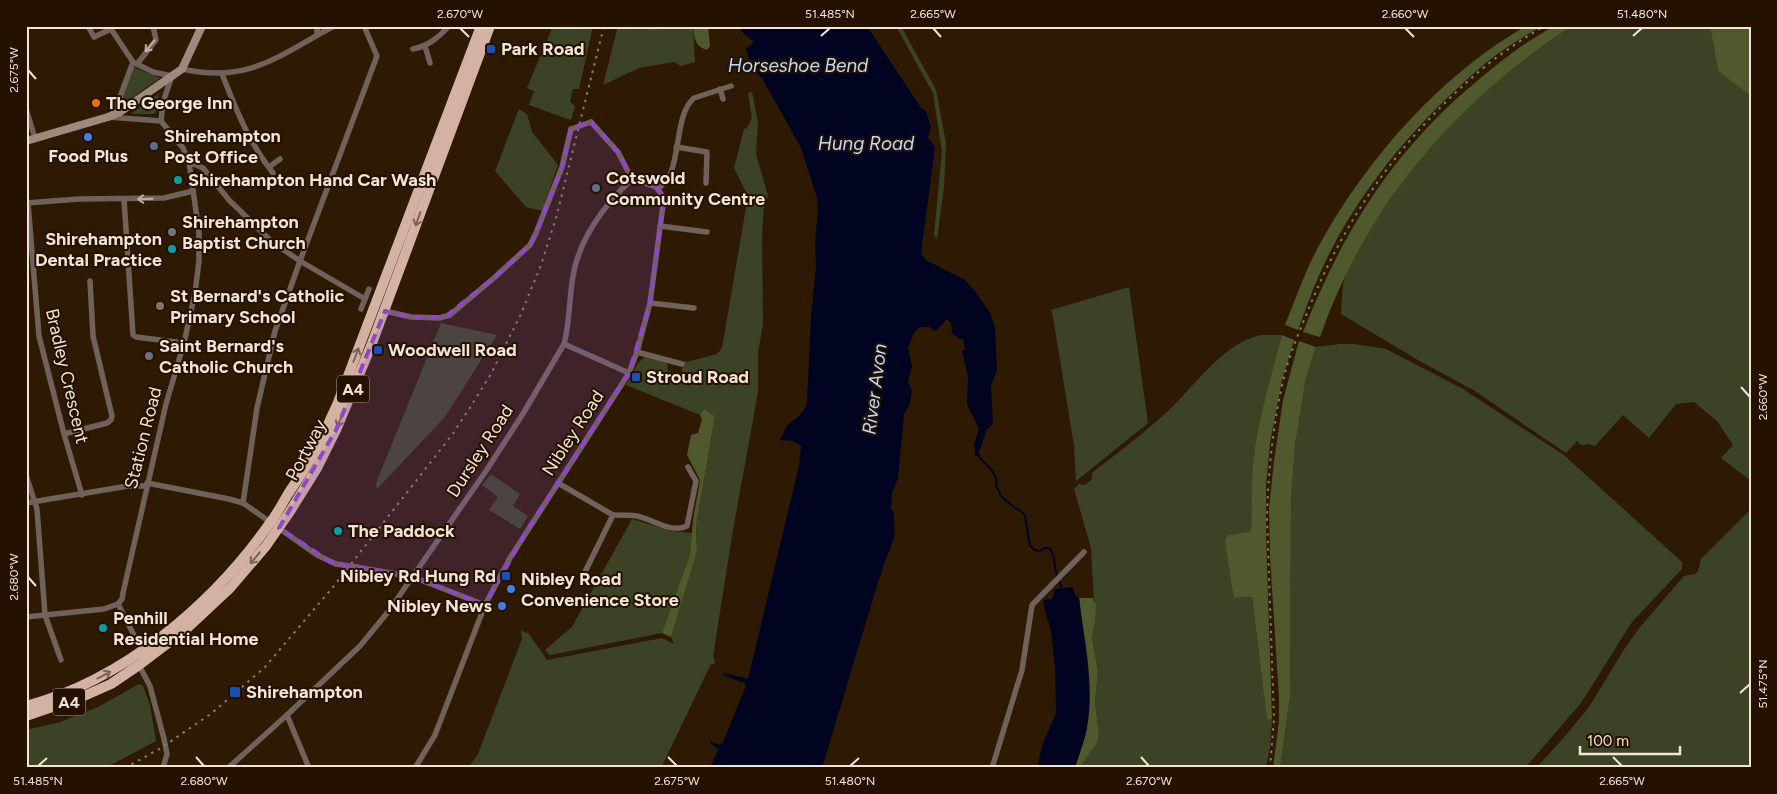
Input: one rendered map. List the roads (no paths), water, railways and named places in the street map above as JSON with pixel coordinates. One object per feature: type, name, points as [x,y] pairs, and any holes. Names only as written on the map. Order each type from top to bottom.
[{"type":"highway","name":"Portway","points":[[26,706],[43,702],[99,678],[122,665],[177,624],[275,526],[316,450],[337,405],[481,26]]},
{"type":"highway","name":"Portway","points":[[26,716],[84,696],[111,684],[139,666],[184,631],[225,594],[317,468],[336,430],[385,311],[428,189],[490,26]]},
{"type":"main road","points":[[26,141],[108,118],[120,112],[182,69],[202,26]]},
{"type":"street","points":[[88,26],[94,37],[110,27],[135,63],[153,72],[172,76],[163,102],[161,121],[108,118]]},
{"type":"street","points":[[120,112],[116,105],[135,63],[156,40],[153,26]]},
{"type":"street","points":[[317,35],[316,29],[319,26]]},
{"type":"street","points":[[182,69],[209,74],[222,74],[252,69],[334,26]]},
{"type":"street","points":[[242,503],[257,408],[275,331],[375,62],[377,52],[364,26]]},
{"type":"street","points":[[413,49],[425,46],[433,41],[449,26]]},
{"type":"street","points":[[425,46],[430,63]]},
{"type":"street","points":[[222,74],[252,144],[273,173]]},
{"type":"street","points":[[385,311],[411,317],[439,318],[450,315],[530,244],[562,167],[571,129],[591,122],[618,152],[632,179],[658,188],[670,176],[682,124],[690,101],[731,86]]},
{"type":"street","points":[[720,89],[723,99]]},
{"type":"street","points":[[26,108],[35,138]]},
{"type":"street","name":"Station Road","points":[[118,604],[123,593],[166,404],[184,343],[195,293],[200,245],[189,162],[183,148],[161,121]]},
{"type":"street","points":[[676,148],[707,152],[706,183]]},
{"type":"street","points":[[268,167],[280,159]]},
{"type":"street","points":[[189,162],[203,168],[229,200],[270,241],[365,299]]},
{"type":"street","name":"Dursley Road","points":[[228,768],[360,646],[413,577],[495,456],[564,344],[567,333],[573,274],[580,253],[593,226],[604,210],[632,179]]},
{"type":"street","name":"Nibley Road","points":[[415,768],[435,735],[485,605],[510,558],[629,373],[637,352],[650,303],[664,198],[658,188]]},
{"type":"street","points":[[27,203],[79,199],[164,198],[193,191]]},
{"type":"street","points":[[124,199],[133,335],[136,337],[184,343]]},
{"type":"street","name":"Bradley Crescent","points":[[27,203],[39,336],[82,495]]},
{"type":"street","points":[[660,226],[707,232]]},
{"type":"street","points":[[64,434],[112,420],[93,336],[90,281]]},
{"type":"street","points":[[361,309],[369,289]]},
{"type":"street","points":[[650,303],[694,308]]},
{"type":"street","points":[[564,344],[629,373]]},
{"type":"street","points":[[637,352],[682,364]]},
{"type":"street","points":[[558,483],[613,515],[638,516],[681,529],[687,526],[696,481],[688,467]]},
{"type":"street","points":[[26,475],[37,509],[45,615],[61,660]]},
{"type":"street","points":[[26,503],[147,484],[229,499],[242,503],[317,555],[336,564],[413,577],[485,605]]},
{"type":"street","points":[[582,578],[613,515]]},
{"type":"street","points":[[992,768],[1022,670],[1032,605],[1084,552]]},
{"type":"street","points":[[26,616],[104,609],[118,604],[137,641]]},
{"type":"street","points":[[139,666],[150,686],[164,739],[166,754],[163,768]]},
{"type":"street","points":[[287,715],[309,768]]},
{"type":"water","name":"Hung Road","points":[[739,26],[867,26],[921,108],[926,111],[931,127],[928,138],[935,147],[921,254],[926,260],[965,280],[990,313],[995,328],[997,370],[991,386],[993,424],[987,429],[978,456],[975,456],[974,444],[979,429],[967,404],[968,377],[962,351],[965,350],[963,339],[959,339],[952,333],[951,323],[947,319],[936,331],[930,327],[920,327],[914,333],[908,348],[912,366],[908,382],[912,390],[910,403],[904,415],[898,478],[892,493],[891,509],[894,512],[894,537],[883,566],[822,768],[710,768],[718,750],[709,741],[720,745],[723,742],[746,686],[744,683],[723,675],[724,673],[748,679],[799,466],[801,446],[793,441],[779,440],[786,427],[801,414],[807,403],[811,316],[816,267],[817,198],[801,148],[762,78],[750,66],[753,63],[752,60],[749,60],[746,49],[754,42],[741,31]]},
{"type":"water","points":[[1073,587],[1076,596],[1079,598],[1088,662],[1089,711],[1086,732],[1075,768],[1037,768],[1043,743],[1056,713],[1055,667],[1051,631],[1043,603],[1044,600],[1052,599],[1055,589]]},
{"type":"waterway","points":[[979,455],[994,474],[1001,496],[1025,516],[1030,546],[1035,550],[1040,551],[1049,548],[1051,551],[1062,589]]},
{"type":"railway","points":[[125,768],[161,748],[212,713],[265,667],[333,587],[452,435],[471,406],[491,374],[521,314],[541,265],[556,218],[604,26]]},
{"type":"railway","points":[[1270,768],[1274,719],[1267,518],[1270,462],[1278,405],[1286,369],[1294,346],[1324,273],[1341,240],[1380,178],[1427,121],[1454,94],[1504,52],[1544,26]]},
{"type":"place","name":"Park Road","points":[[491,49]]},
{"type":"place","name":"The George Inn","points":[[96,103]]},
{"type":"place","name":"Food Plus","points":[[88,137]]},
{"type":"place","name":"Shirehampton Post Office","points":[[154,146]]},
{"type":"place","name":"Shirehampton Hand Car Wash","points":[[178,180]]},
{"type":"place","name":"Cotswold Community Centre","points":[[596,188]]},
{"type":"place","name":"Shirehampton Baptist Church","points":[[172,232]]},
{"type":"place","name":"Shirehampton Dental Practice","points":[[172,249]]},
{"type":"place","name":"St Bernard's Catholic Primary School","points":[[160,306]]},
{"type":"place","name":"Woodwell Road","points":[[378,350]]},
{"type":"place","name":"Saint Bernard's Catholic Church","points":[[149,356]]},
{"type":"place","name":"Stroud Road","points":[[636,377]]},
{"type":"place","name":"The Paddock","points":[[338,531]]},
{"type":"place","name":"Nibley Rd Hung Rd","points":[[506,576]]},
{"type":"place","name":"Nibley Road Convenience Store","points":[[511,589]]},
{"type":"place","name":"Nibley News","points":[[502,606]]},
{"type":"place","name":"Penhill Residential Home","points":[[103,628]]},
{"type":"place","name":"Shirehampton","points":[[235,692]]},
{"type":"water label","name":"Horseshoe Bend","points":[[798,65]]},
{"type":"water label","name":"River Avon","points":[[874,389]]}]
